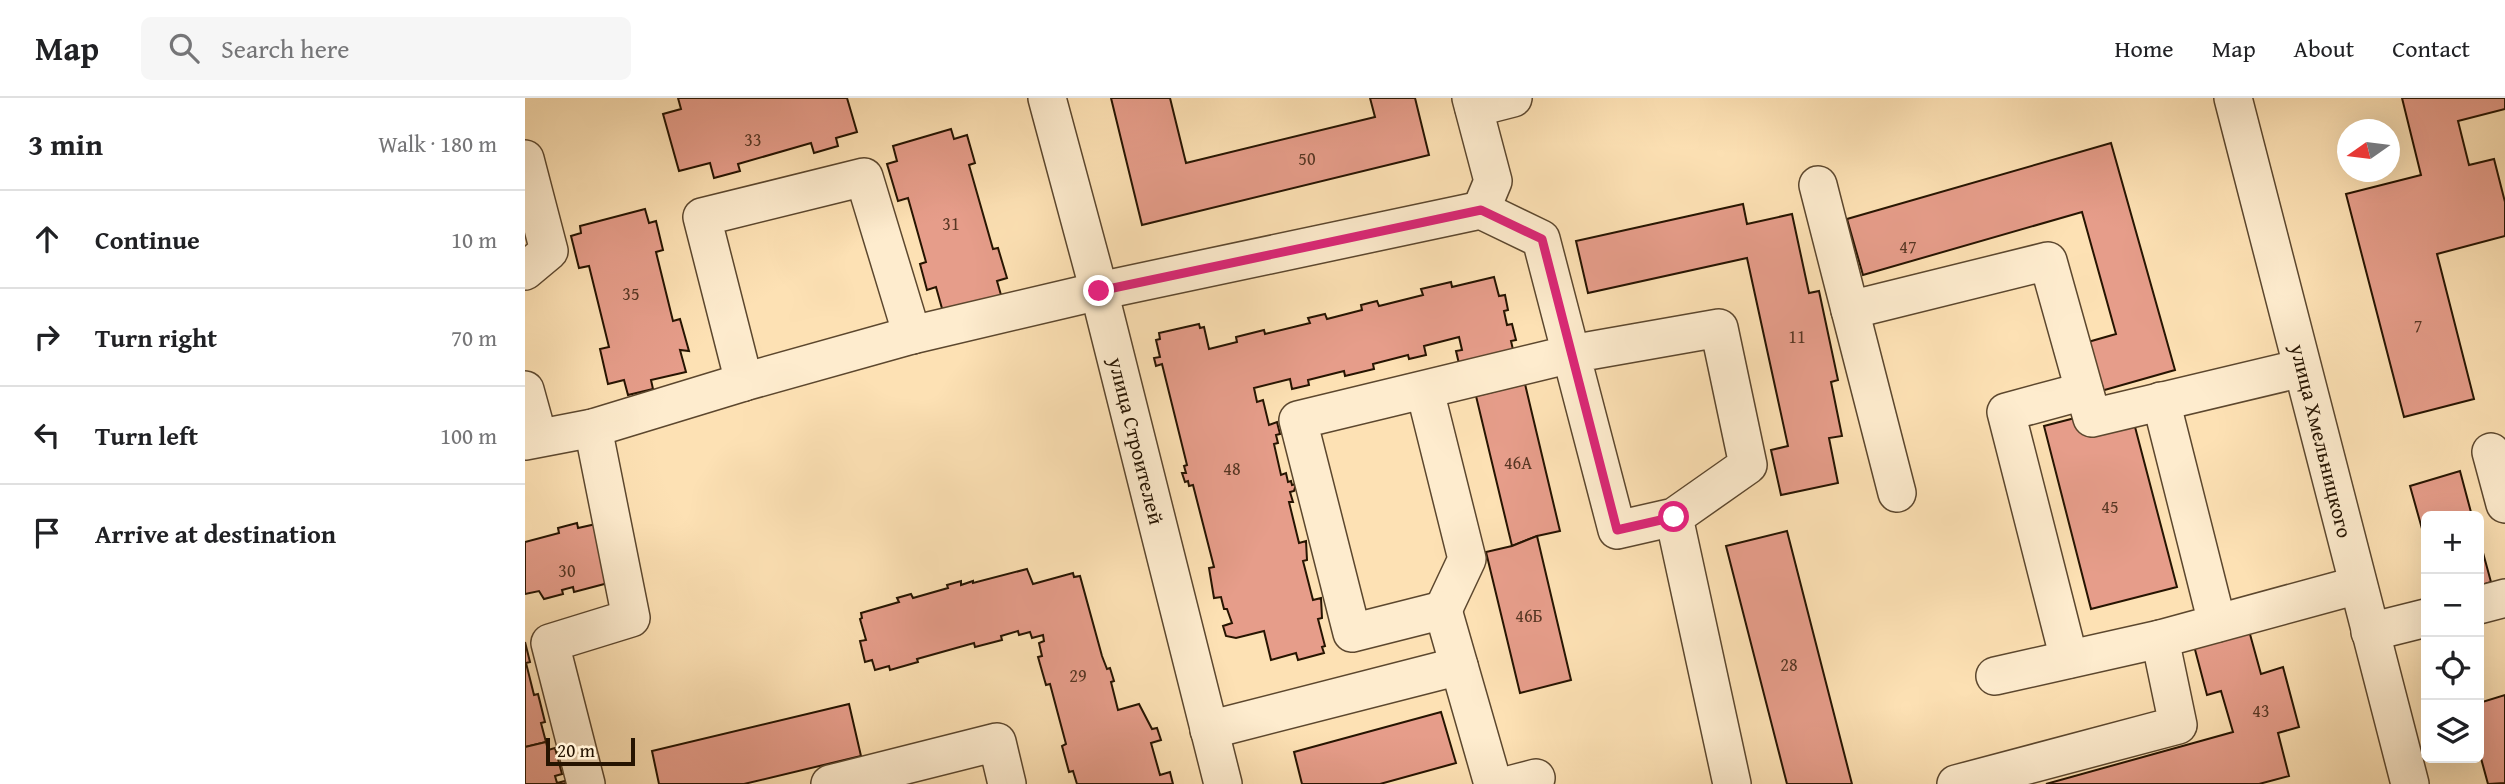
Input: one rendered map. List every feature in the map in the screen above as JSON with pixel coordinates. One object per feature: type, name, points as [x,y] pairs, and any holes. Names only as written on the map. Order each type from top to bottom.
[{"type":"street","name":"улица Строителей","points":[[1047,98],[1099,291],[1223,784]]},
{"type":"street","points":[[1481,210],[1493,181],[1473,103],[1513,98]]},
{"type":"street","name":"улица Хмельницкого","points":[[2233,98],[2410,784]]},
{"type":"street","points":[[525,159],[549,251],[525,271]]},
{"type":"street","points":[[744,382],[702,217],[865,177],[912,335]]},
{"type":"street","points":[[1818,185],[1897,493]]},
{"type":"street","points":[[525,390],[532,439],[593,428],[912,335],[1099,291],[1481,210],[1542,239],[1571,354],[1617,530],[1674,517],[1748,465],[1719,328],[1571,354],[1298,420],[1352,633],[1443,610]]},
{"type":"street","points":[[1850,310],[2047,261],[2092,418],[2302,368]]},
{"type":"street","points":[[1425,391],[1467,559],[1443,610],[1493,784]]},
{"type":"street","points":[[2069,659],[2006,412],[2084,391]]},
{"type":"street","points":[[2161,401],[2217,624]]},
{"type":"street","points":[[586,784],[550,643],[631,618],[593,428]]},
{"type":"street","points":[[2491,452],[2505,504]]},
{"type":"street","points":[[1674,517],[1732,784]]},
{"type":"street","points":[[1995,676],[2160,639],[2358,585]]},
{"type":"street","points":[[2484,603],[2505,598]]},
{"type":"street","points":[[2370,632],[2421,619]]},
{"type":"street","points":[[1956,784],[2178,725],[2160,639]]},
{"type":"street","points":[[1209,730],[1459,666]]},
{"type":"street","points":[[830,784],[997,742],[1007,784]]},
{"type":"building","points":[[678,98],[847,98],[857,132],[836,138],[838,146],[814,153],[811,143],[738,164],[740,171],[714,178],[710,163],[679,171],[663,114],[681,109]]},
{"type":"building","points":[[1111,98],[1170,98],[1186,163],[1375,117],[1370,98],[1415,98],[1429,155],[1142,225]]},
{"type":"building","points":[[2402,98],[2505,98],[2505,109],[2458,121],[2469,165],[2494,159],[2505,202],[2505,236],[2437,254],[2474,399],[2404,417],[2346,194],[2421,175]]},
{"type":"building","points":[[951,129],[954,139],[967,135],[975,163],[969,165],[993,249],[998,248],[1007,278],[997,281],[1001,295],[943,312],[936,287],[927,290],[920,264],[926,262],[908,198],[898,201],[887,164],[897,161],[893,146]]},
{"type":"building","points":[[2111,143],[2175,370],[2101,391],[2088,342],[2116,334],[2082,212],[1863,275],[1847,219]]},
{"type":"building","points":[[1743,204],[1747,224],[1792,214],[1809,293],[1819,291],[1838,380],[1831,382],[1842,436],[1829,438],[1838,483],[1781,495],[1771,450],[1788,446],[1747,258],[1588,293],[1576,241]]},
{"type":"building","points":[[645,209],[649,223],[656,221],[663,250],[656,252],[673,321],[680,319],[689,351],[680,350],[686,372],[651,380],[653,389],[628,395],[624,380],[608,384],[600,349],[609,347],[589,266],[579,268],[571,236],[581,233],[580,226]]},
{"type":"building","points":[[1494,277],[1499,296],[1505,295],[1507,325],[1512,324],[1516,340],[1511,341],[1514,354],[1460,368],[1456,351],[1462,350],[1459,337],[1424,346],[1426,355],[1409,359],[1408,355],[1373,364],[1374,369],[1345,376],[1344,371],[1308,380],[1309,385],[1292,389],[1290,379],[1254,388],[1257,402],[1263,400],[1269,425],[1277,422],[1280,434],[1276,435],[1278,443],[1274,444],[1281,475],[1286,473],[1288,482],[1296,484],[1294,491],[1290,492],[1293,502],[1289,502],[1299,543],[1306,541],[1307,560],[1303,561],[1313,600],[1321,598],[1322,618],[1318,619],[1325,646],[1322,647],[1324,653],[1298,660],[1296,653],[1271,660],[1264,631],[1236,638],[1226,636],[1223,626],[1232,623],[1221,597],[1214,598],[1209,568],[1214,567],[1193,485],[1189,486],[1188,481],[1185,482],[1182,473],[1186,473],[1184,466],[1187,465],[1162,364],[1156,366],[1154,358],[1160,357],[1156,340],[1160,339],[1159,333],[1199,324],[1200,328],[1204,327],[1209,349],[1237,342],[1236,337],[1264,330],[1265,334],[1310,323],[1308,318],[1325,314],[1327,319],[1362,310],[1361,305],[1377,301],[1379,306],[1423,295],[1421,289],[1451,282],[1452,287]]},
{"type":"building","points":[[1525,384],[1560,531],[1512,546],[1476,396]]},
{"type":"building","points":[[2129,404],[2177,587],[2091,609],[2044,426]]},
{"type":"building","points":[[2460,471],[2471,511],[2421,511],[2421,525],[2410,486]]},
{"type":"building","points":[[577,523],[578,528],[596,524],[612,582],[574,592],[573,587],[562,590],[563,594],[544,599],[539,591],[525,594],[525,542],[559,533],[558,528]]},
{"type":"building","points":[[1787,531],[1852,784],[1787,784],[1726,546]]},
{"type":"building","points":[[1537,536],[1571,680],[1520,693],[1486,552]]},
{"type":"building","points":[[2484,556],[2491,582],[2484,584]]},
{"type":"building","points":[[1027,569],[1033,584],[1073,573],[1074,577],[1080,576],[1102,656],[1114,681],[1111,682],[1118,710],[1139,704],[1152,729],[1157,728],[1161,740],[1151,743],[1160,775],[1170,772],[1173,784],[1077,784],[1073,771],[1069,772],[1062,746],[1066,744],[1050,684],[1046,685],[1038,657],[1042,656],[1039,643],[1044,641],[1043,635],[1032,638],[1030,632],[1019,635],[1018,631],[1001,636],[1002,640],[975,647],[974,643],[917,659],[918,662],[890,670],[889,666],[875,670],[872,660],[865,662],[860,641],[866,640],[861,613],[899,602],[897,598],[911,594],[913,598],[948,588],[947,585],[961,581],[961,585],[973,583]]},
{"type":"building","points":[[2248,627],[2261,674],[2283,667],[2299,727],[2278,733],[2289,776],[2259,784],[2046,784],[2233,732],[2221,691],[2207,695],[2193,642]]},
{"type":"building","points":[[525,642],[530,662],[526,663],[534,695],[538,694],[545,722],[541,723],[546,742],[525,747]]},
{"type":"building","points":[[2505,695],[2505,783],[2488,784],[2482,763],[2484,701]]},
{"type":"building","points":[[849,704],[861,756],[744,784],[659,784],[652,751]]},
{"type":"building","points":[[1441,712],[1456,763],[1380,784],[1302,784],[1294,752]]},
{"type":"building","points":[[546,742],[548,750],[555,748],[562,774],[555,776],[557,783],[565,781],[566,784],[525,784],[525,747]]},
{"type":"route","points":[[1099,291],[1481,210],[1542,239],[1617,530],[1674,517]]}]
